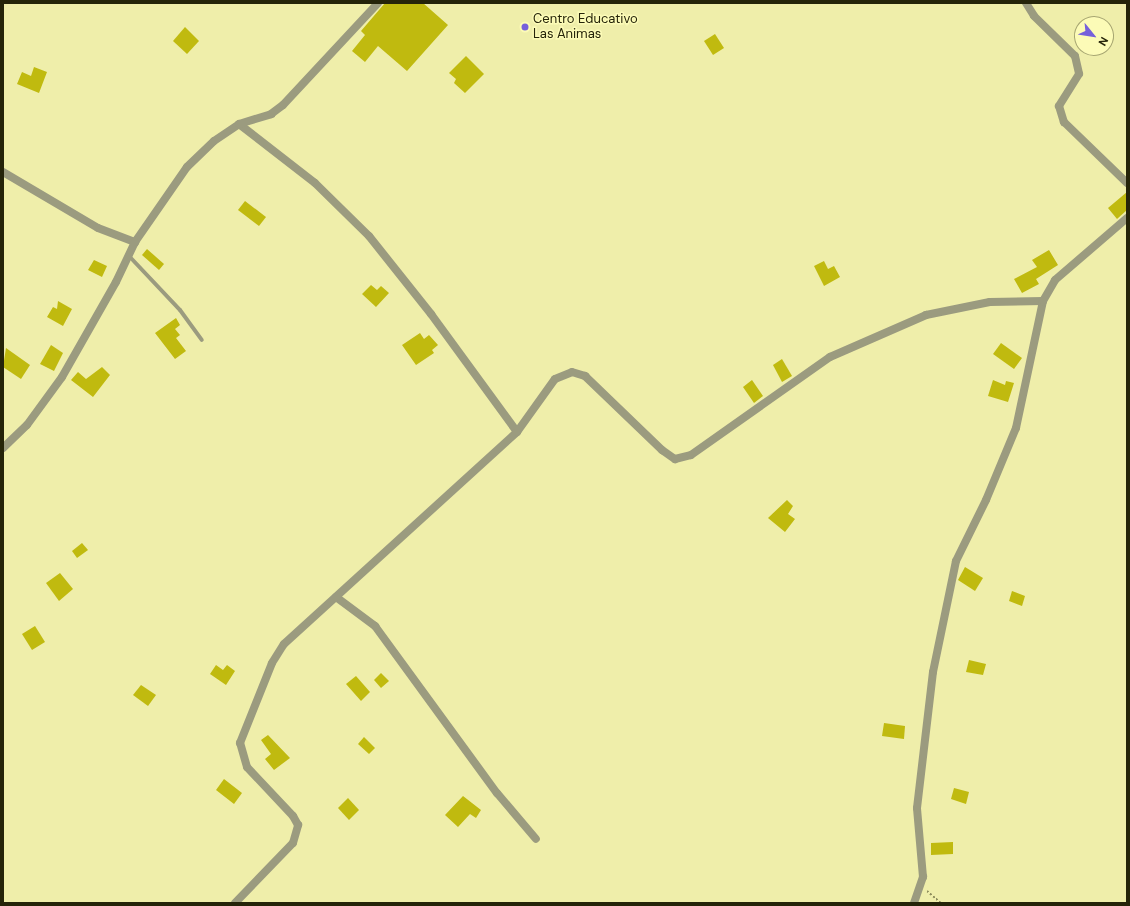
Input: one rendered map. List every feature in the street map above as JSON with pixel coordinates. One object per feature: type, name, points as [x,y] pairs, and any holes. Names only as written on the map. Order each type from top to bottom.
[{"type":"street","points":[[3,448],[30,420],[62,377],[135,242],[187,168],[214,141],[238,124],[271,114],[283,105],[378,3]]},
{"type":"street","points":[[1026,3],[1034,16],[1075,56],[1079,74],[1059,106],[1064,122],[1127,183]]},
{"type":"street","points":[[238,124],[315,183],[369,236],[431,314],[516,432]]},
{"type":"street","points":[[3,172],[98,228],[135,242]]},
{"type":"street","points":[[914,903],[924,877],[916,808],[933,672],[956,561],[986,500],[1016,428],[1043,301],[1055,280],[1127,218]]},
{"type":"street","points":[[235,903],[293,843],[298,825],[293,816],[247,767],[240,743],[272,662],[284,644],[516,432],[555,379],[572,372],[586,376],[662,450],[675,459],[690,455],[830,357],[926,316],[990,302],[1043,301]]},
{"type":"street","points":[[336,596],[375,626],[497,793],[536,839]]},
{"type":"lane","points":[[128,256],[180,310],[202,340]]},
{"type":"path","points":[[920,886],[941,903]]},
{"type":"building","points":[[385,3],[423,3],[448,25],[407,71],[378,46],[365,62],[352,51],[365,35],[361,31]]},
{"type":"building","points":[[185,27],[199,41],[187,54],[173,41]]},
{"type":"building","points":[[715,34],[724,48],[713,55],[704,41]]},
{"type":"building","points":[[466,56],[484,74],[465,93],[454,83],[456,79],[449,73]]},
{"type":"building","points":[[34,67],[47,72],[39,93],[17,84],[22,72],[31,76]]},
{"type":"building","points":[[1127,192],[1127,210],[1117,219],[1108,208]]},
{"type":"building","points":[[245,201],[266,217],[259,226],[238,210]]},
{"type":"building","points":[[147,249],[164,264],[159,270],[142,255]]},
{"type":"building","points":[[1049,250],[1058,265],[1036,279],[1039,284],[1022,293],[1014,279],[1037,267],[1032,260]]},
{"type":"building","points":[[94,260],[107,266],[102,277],[88,270]]},
{"type":"building","points":[[824,261],[828,269],[834,266],[840,277],[824,286],[814,266]]},
{"type":"building","points":[[371,285],[377,290],[381,286],[389,293],[376,307],[362,294]]},
{"type":"building","points":[[58,301],[72,309],[63,326],[47,317],[53,307],[57,309]]},
{"type":"building","points":[[176,318],[180,325],[175,329],[180,335],[176,338],[186,351],[175,359],[155,333]]},
{"type":"building","points":[[420,333],[424,339],[429,335],[438,345],[432,350],[434,353],[416,365],[402,345]]},
{"type":"building","points":[[1001,343],[1022,358],[1014,369],[993,354]]},
{"type":"building","points":[[51,345],[63,353],[54,371],[40,364]]},
{"type":"building","points":[[6,348],[30,365],[21,379],[3,367]]},
{"type":"building","points":[[782,359],[792,376],[782,382],[773,365]]},
{"type":"building","points":[[102,367],[110,375],[93,397],[71,380],[78,372],[86,379]]},
{"type":"building","points":[[752,380],[763,396],[754,403],[743,387]]},
{"type":"building","points":[[993,380],[1005,385],[1006,381],[1014,383],[1008,402],[988,396]]},
{"type":"building","points":[[787,500],[793,506],[788,514],[795,519],[785,532],[768,518]]},
{"type":"building","points":[[82,543],[88,550],[77,558],[72,551]]},
{"type":"building","points":[[965,567],[983,578],[975,591],[958,580]]},
{"type":"building","points":[[60,573],[73,589],[59,601],[46,583]]},
{"type":"building","points":[[1012,591],[1025,596],[1022,606],[1009,601]]},
{"type":"building","points":[[35,626],[45,642],[32,650],[22,634]]},
{"type":"building","points":[[969,660],[986,664],[983,675],[966,672]]},
{"type":"building","points":[[216,665],[223,670],[227,665],[235,671],[226,685],[210,674]]},
{"type":"building","points":[[381,673],[389,681],[381,688],[374,680]]},
{"type":"building","points":[[356,676],[370,692],[361,701],[346,684]]},
{"type":"building","points":[[141,685],[156,695],[148,706],[133,695]]},
{"type":"building","points":[[884,723],[905,726],[904,739],[882,736]]},
{"type":"building","points":[[268,735],[290,758],[274,770],[265,759],[271,754],[261,740]]},
{"type":"building","points":[[364,737],[375,748],[369,754],[358,744]]},
{"type":"building","points":[[224,779],[242,793],[234,804],[216,790]]},
{"type":"building","points":[[954,788],[969,792],[966,804],[951,799]]},
{"type":"building","points":[[463,796],[481,810],[476,818],[470,814],[458,827],[445,815]]},
{"type":"building","points":[[348,798],[359,810],[349,820],[338,808]]},
{"type":"building","points":[[953,842],[953,854],[931,855],[931,843]]},
{"type":"place","name":"Centro Educativo Las Animas","points":[[525,27]]}]
